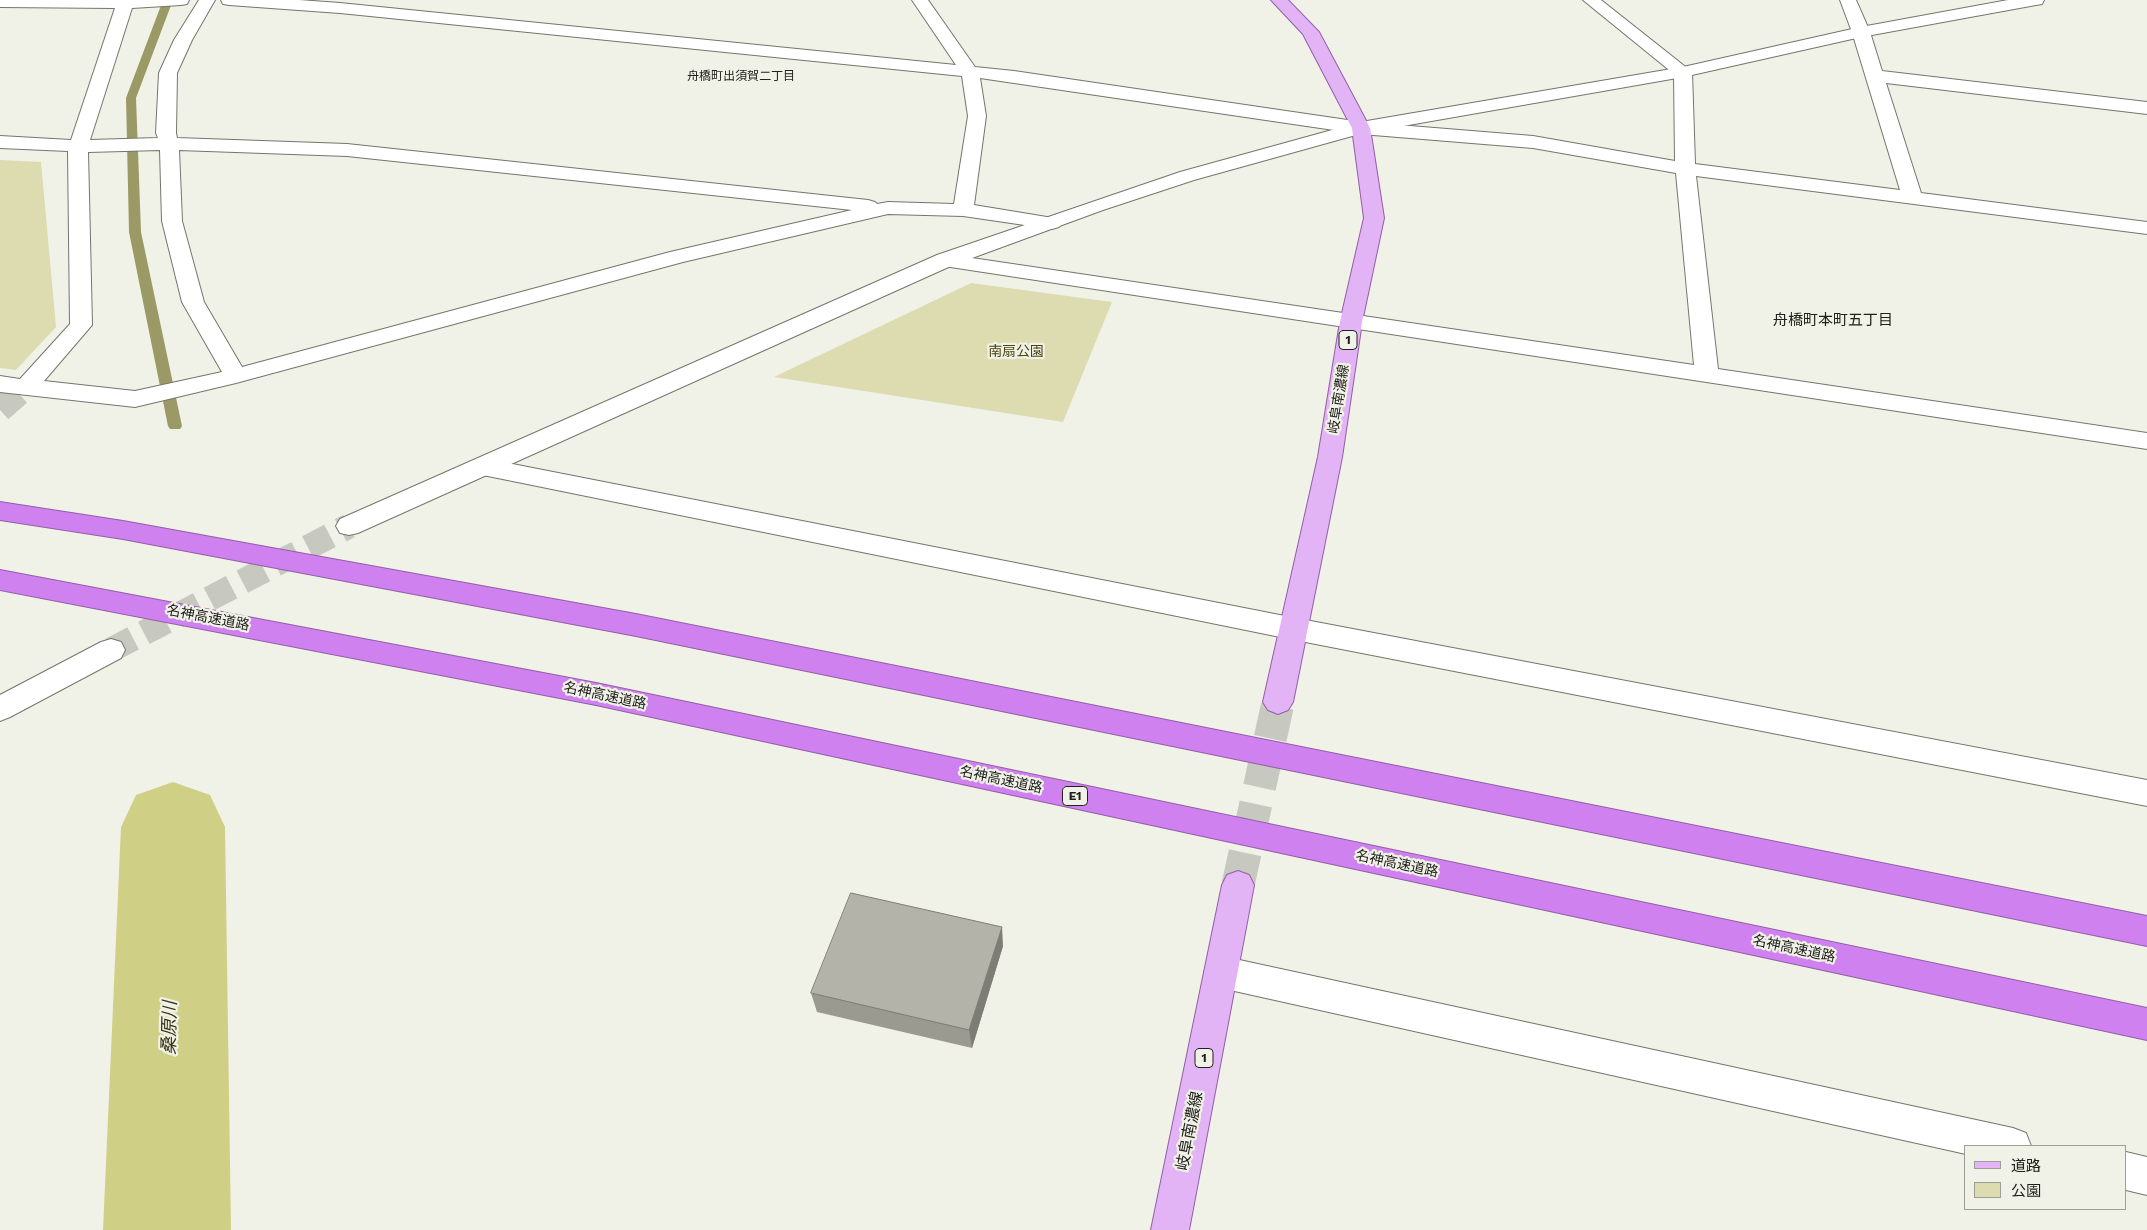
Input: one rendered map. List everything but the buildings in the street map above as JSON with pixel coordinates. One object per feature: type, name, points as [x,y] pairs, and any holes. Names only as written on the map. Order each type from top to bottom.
[{"type":"highway","points":[[0,511],[123,530],[636,625],[2147,931]]},
{"type":"highway","name":"名神高速道路","points":[[0,580],[596,694],[2147,1024]]},
{"type":"main road","name":"岐阜南濃線","points":[[1278,702],[1295,629],[1330,456],[1351,322],[1374,218],[1361,128],[1310,32],[1279,0]]},
{"type":"main road","name":"岐阜南濃線","points":[[1170,1230],[1238,885]]},
{"type":"street","points":[[0,2],[149,2],[180,0]]},
{"type":"street","points":[[207,0],[183,40],[168,73],[166,133],[161,144],[172,221],[193,302],[228,377]]},
{"type":"street","points":[[229,0],[340,8],[661,39],[1023,78],[1361,128],[1533,142],[1685,169],[2147,228]]},
{"type":"street","points":[[920,0],[970,72],[977,116],[963,210]]},
{"type":"street","points":[[1592,0],[1683,72]]},
{"type":"street","points":[[1848,0],[1875,76],[1912,198]]},
{"type":"street","points":[[349,526],[945,260],[1187,176],[1361,128],[1683,72],[1860,32],[2036,0]]},
{"type":"street","points":[[26,387],[81,325],[78,146],[118,30],[125,2]]},
{"type":"street","points":[[1683,72],[1685,169],[1707,376]]},
{"type":"street","points":[[1875,76],[2147,108]]},
{"type":"street","points":[[0,142],[78,146],[161,144],[347,150],[888,208],[963,210],[1052,223]]},
{"type":"street","points":[[0,384],[135,399],[228,377],[678,257],[888,208]]},
{"type":"street","points":[[945,260],[2147,441]]},
{"type":"street","points":[[482,467],[1295,629],[2147,793]]},
{"type":"street","points":[[0,709],[111,650]]},
{"type":"street","points":[[1221,972],[2008,1145]]},
{"type":"street","points":[[2127,1171],[2147,1176]]},
{"type":"green space","points":[[0,160],[41,162],[56,327],[16,370],[0,368]]},
{"type":"green space","name":"南扇公園","points":[[971,283],[1112,302],[1063,422],[774,377]]},
{"type":"waterway","points":[[168,0],[131,98],[135,232],[175,426]]},
{"type":"waterway","name":"桑原川","points":[[167,1230],[173,827]]},
{"type":"tunnel","points":[[0,410],[26,387]]},
{"type":"tunnel","points":[[111,650],[349,526]]},
{"type":"tunnel","points":[[1238,885],[1278,703]]},
{"type":"district","name":"舟橋町出須賀二丁目","points":[[741,76]]},
{"type":"district","name":"舟橋町本町五丁目","points":[[1833,321]]}]
